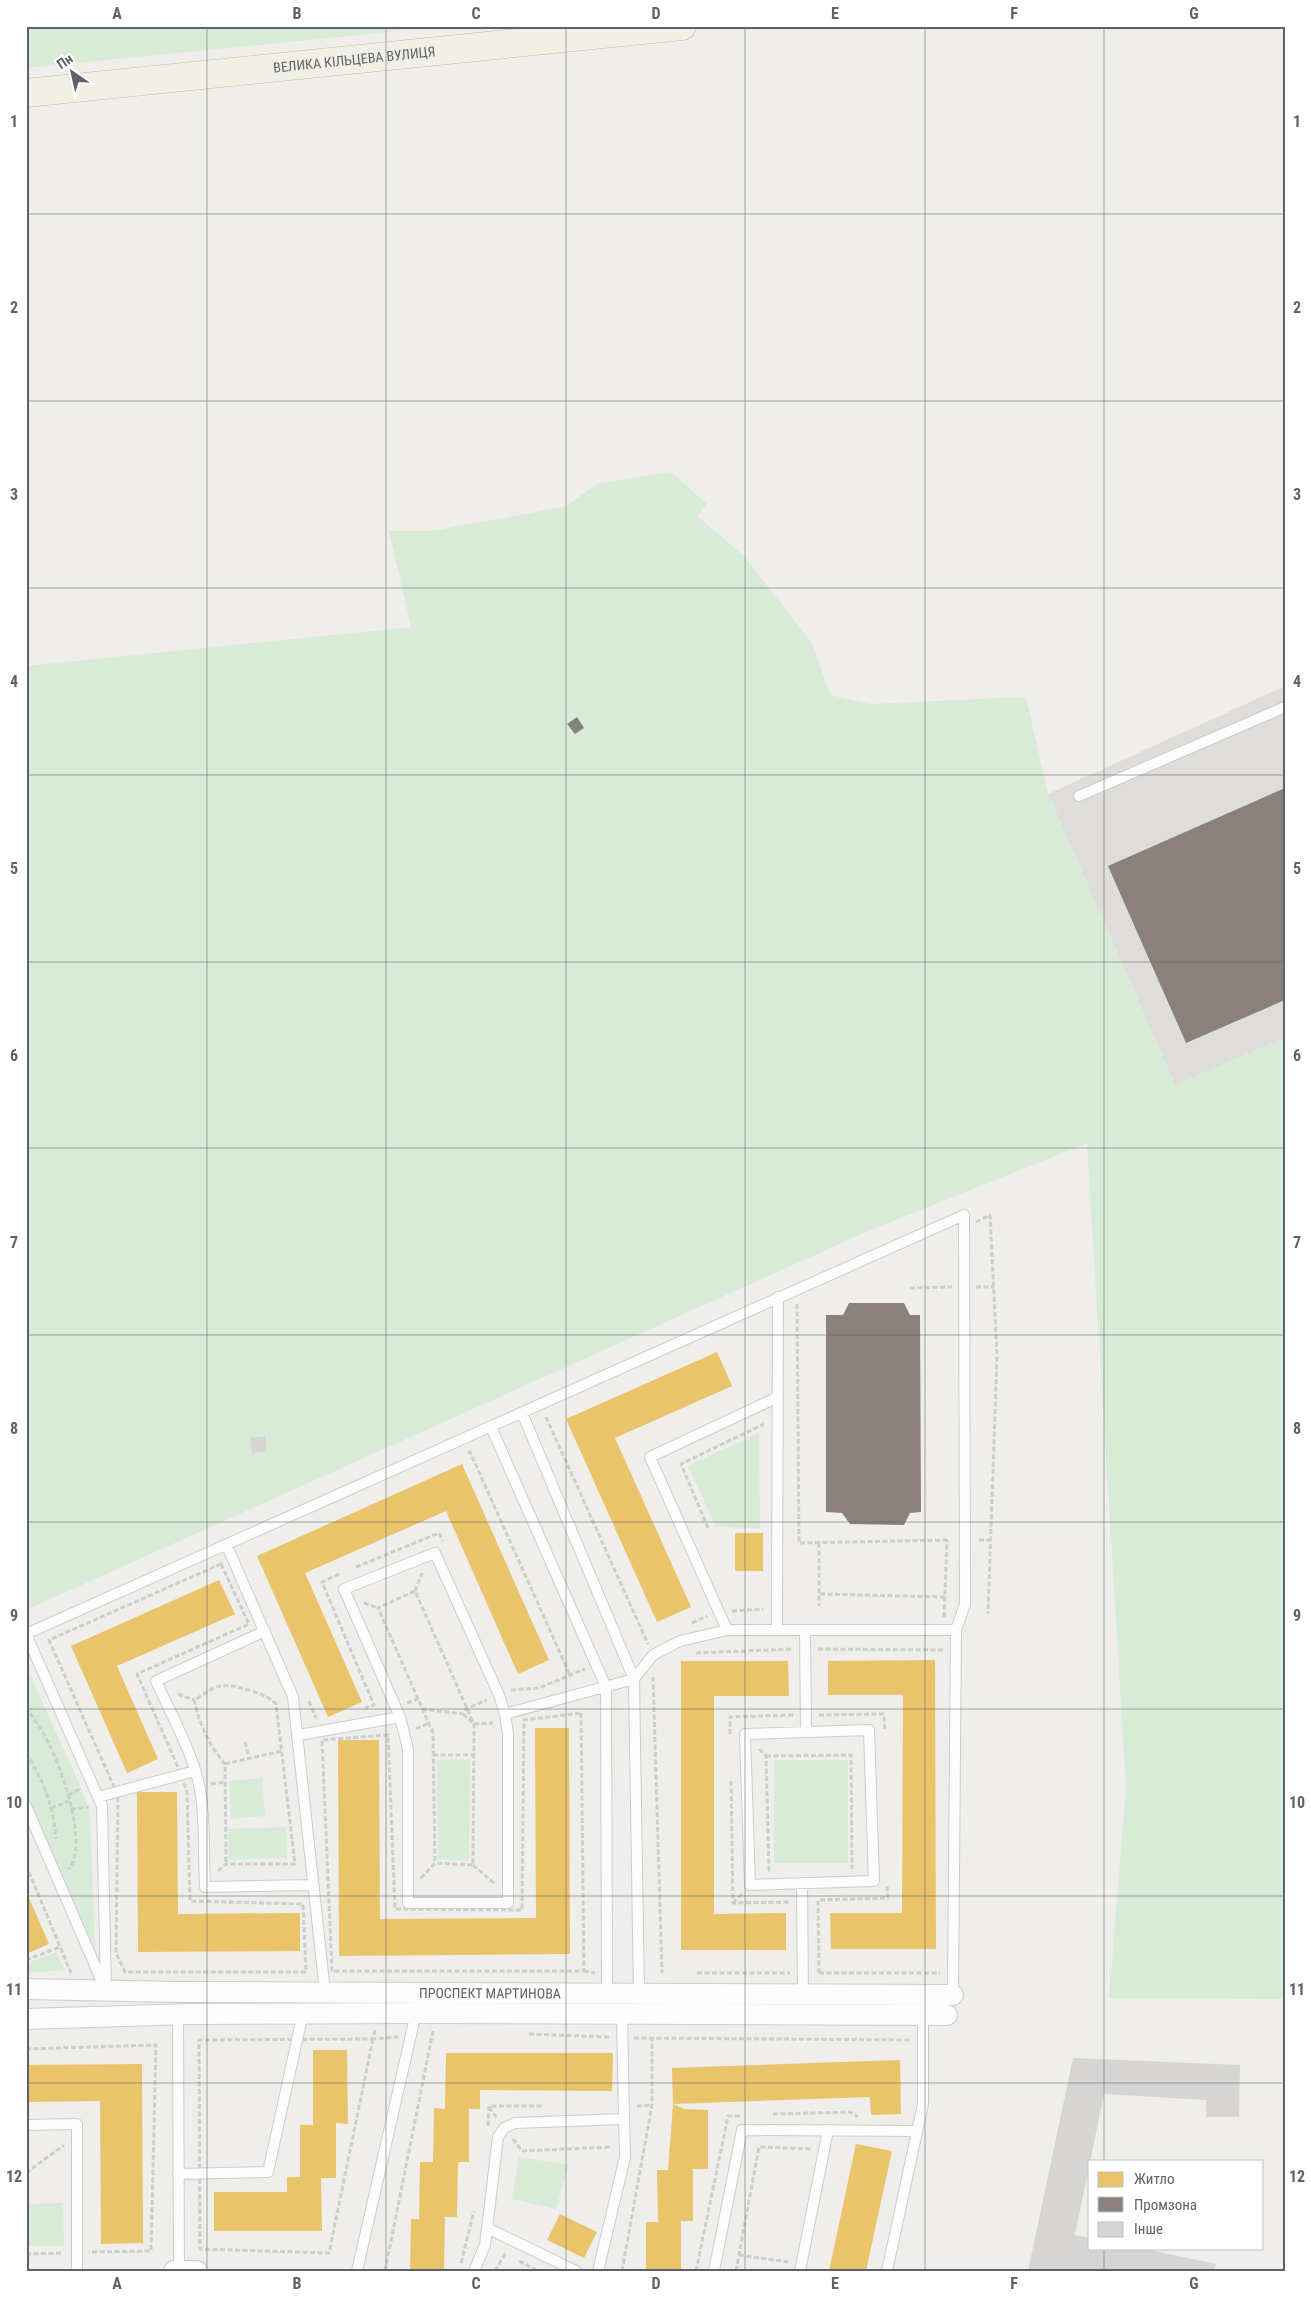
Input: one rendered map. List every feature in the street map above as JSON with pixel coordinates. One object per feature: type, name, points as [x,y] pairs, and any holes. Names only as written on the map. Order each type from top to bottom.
[{"type":"highway","name":"ВЕЛИКА КІЛЬЦЕВА ВУЛИЦЯ","points":[[26,94],[682,26]]},
{"type":"street","name":"ПРОСПЕКТ МАРТИНОВА","points":[[26,1989],[178,1992],[421,1992],[623,1999],[947,2015]]},
{"type":"street","points":[[178,1992],[178,2015]]},
{"type":"street","points":[[416,2013],[421,1992]]},
{"type":"street","name":"ПРОСПЕКТ МАРТИНОВА","points":[[26,2020],[178,2015],[416,2013],[623,1999],[803,1995],[953,1996]]},
{"type":"street","points":[[174,2271],[197,2271]]},
{"type":"lane","points":[[1079,796],[1285,707]]},
{"type":"lane","points":[[106,1990],[102,1806],[26,1634],[522,1413],[778,1302],[964,1214],[965,1604],[956,1630],[953,1996]]},
{"type":"lane","points":[[777,1630],[778,1302]]},
{"type":"lane","points":[[727,1630],[650,1457],[778,1397]]},
{"type":"lane","points":[[522,1413],[634,1679],[638,1973],[623,1999]]},
{"type":"lane","points":[[491,1427],[606,1687],[608,1974],[623,1999],[625,2157],[598,2271]]},
{"type":"lane","points":[[227,1546],[293,1697],[299,1735],[325,1992]]},
{"type":"lane","points":[[434,1553],[499,1695],[506,1718],[508,1903],[408,1903],[408,1749],[400,1717],[344,1589],[434,1553]]},
{"type":"lane","points":[[506,1718],[634,1679],[653,1655],[680,1641],[727,1630],[956,1630]]},
{"type":"lane","points":[[805,1630],[806,1732]]},
{"type":"lane","points":[[265,1632],[156,1681],[189,1753],[195,1771],[201,1803],[205,1887],[314,1886]]},
{"type":"lane","points":[[299,1735],[400,1717]]},
{"type":"lane","points":[[869,1730],[874,1881],[750,1885],[745,1734],[806,1732],[869,1730]]},
{"type":"lane","points":[[98,1797],[195,1771]]},
{"type":"lane","points":[[26,1806],[106,1990]]},
{"type":"lane","points":[[802,1883],[803,1995]]},
{"type":"lane","points":[[178,2174],[268,2172],[303,2013]]},
{"type":"lane","points":[[357,2271],[416,2013]]},
{"type":"lane","points":[[178,2015],[179,2271]]},
{"type":"lane","points":[[887,2271],[922,2104],[923,2015]]},
{"type":"lane","points":[[474,2271],[485,2246],[498,2137],[504,2128],[515,2123],[624,2120]]},
{"type":"lane","points":[[26,2125],[77,2124],[76,2271]]},
{"type":"lane","points":[[714,2271],[742,2130],[917,2131]]},
{"type":"lane","points":[[800,2271],[828,2130]]},
{"type":"lane","points":[[487,2228],[576,2271]]},
{"type":"path","points":[[964,1227],[990,1215],[997,1356],[988,1614]]},
{"type":"path","points":[[952,1278],[952,1297]]},
{"type":"path","points":[[778,1302],[796,1299],[799,1543],[950,1540],[950,1531]]},
{"type":"path","points":[[765,1403],[765,1434]]},
{"type":"path","points":[[527,1426],[555,1412]]},
{"type":"path","points":[[708,1528],[681,1464],[765,1424]]},
{"type":"path","points":[[461,1456],[497,1439]]},
{"type":"path","points":[[470,1452],[570,1675]]},
{"type":"path","points":[[349,1570],[439,1533],[447,1550]]},
{"type":"path","points":[[819,1543],[820,1606]]},
{"type":"path","points":[[340,1574],[322,1582],[374,1705],[356,1711]]},
{"type":"path","points":[[473,1865],[474,1724],[415,1591],[378,1608],[433,1733],[435,1863],[473,1865],[508,1896]]},
{"type":"path","points":[[820,1594],[945,1597]]},
{"type":"path","points":[[702,1607],[706,1616]]},
{"type":"path","points":[[689,1624],[718,1611],[766,1609]]},
{"type":"path","points":[[623,1653],[656,1639]]},
{"type":"path","points":[[508,1682],[512,1691],[539,1688],[596,1664]]},
{"type":"path","points":[[220,1686],[233,1686],[271,1698],[276,1704],[295,1864],[226,1864],[226,1764],[211,1748],[200,1724],[194,1700],[220,1686]]},
{"type":"path","points":[[463,1714],[467,1708],[499,1695]]},
{"type":"path","points":[[307,1697],[319,1725]]},
{"type":"path","points":[[26,1707],[48,1740],[69,1800],[76,1832],[76,1853],[74,1863],[69,1869],[63,1867]]},
{"type":"path","points":[[422,1709],[463,1714],[474,1724]]},
{"type":"path","points":[[584,1971],[581,1713],[524,1720],[522,1910],[396,1909],[388,1735],[322,1740],[332,1971],[584,1971],[608,1974]]},
{"type":"path","points":[[730,1736],[730,1717],[806,1715],[884,1714],[885,1733]]},
{"type":"path","points":[[474,1724],[506,1718]]},
{"type":"path","points":[[244,1742],[249,1758]]},
{"type":"path","points":[[226,1764],[282,1751]]},
{"type":"path","points":[[26,1753],[40,1777],[51,1808],[57,1844]]},
{"type":"path","points":[[433,1755],[474,1755]]},
{"type":"path","points":[[778,1870],[769,1870],[766,1756],[851,1755],[853,1869],[844,1869]]},
{"type":"path","points":[[731,1776],[733,1903],[790,1902],[790,1911]]},
{"type":"path","points":[[51,1808],[69,1800]]},
{"type":"path","points":[[26,1865],[71,1973],[62,1973]]},
{"type":"path","points":[[820,1973],[818,1900],[888,1898],[887,1879]]},
{"type":"path","points":[[26,1960],[60,1947]]},
{"type":"path","points":[[791,1964],[792,1973]]},
{"type":"path","points":[[638,1973],[672,1973]]},
{"type":"path","points":[[692,1973],[943,1973]]},
{"type":"path","points":[[622,2271],[652,2105],[652,2038]]},
{"type":"path","points":[[26,2049],[156,2045],[151,2251]]},
{"type":"path","points":[[624,2106],[652,2105]]},
{"type":"path","points":[[489,2106],[547,2106]]},
{"type":"path","points":[[489,2106],[522,2151],[613,2147]]},
{"type":"path","points":[[487,2134],[489,2106]]},
{"type":"path","points":[[766,2115],[850,2112],[862,2120]]},
{"type":"path","points":[[696,2271],[728,2116],[747,2115]]},
{"type":"path","points":[[26,2173],[77,2136]]},
{"type":"path","points":[[736,2271],[759,2147],[814,2149],[811,2158]]},
{"type":"path","points":[[459,2271],[474,2208]]},
{"type":"path","points":[[787,2271],[791,2253]]},
{"type":"path","points":[[495,2271],[505,2254],[538,2271]]},
{"type":"path","points":[[739,2256],[789,2262]]},
{"type":"shaded area","points":[[1285,686],[1285,1055],[1182,1101],[1048,794]]},
{"type":"green space","points":[[66,26],[422,26],[380,33],[26,68],[26,30]]},
{"type":"green space","points":[[671,472],[707,504],[697,516],[744,556],[812,643],[830,695],[870,704],[1026,697],[1048,794],[1175,1085],[1285,1037],[1285,1999],[1109,1998],[1126,1787],[1087,1143],[873,1229],[26,1610],[26,666],[411,627],[389,531],[431,531],[564,507],[599,483]]},
{"type":"green space","points":[[759,1433],[760,1528],[716,1527],[688,1466]]},
{"type":"green space","points":[[26,1666],[79,1783],[90,1813],[95,1949],[26,1796]]},
{"type":"green space","points":[[470,1759],[469,1861],[438,1859],[437,1760]]},
{"type":"green space","points":[[774,1760],[848,1760],[848,1863],[774,1863]]},
{"type":"green space","points":[[262,1778],[265,1816],[231,1819],[229,1781]]},
{"type":"green space","points":[[286,1827],[287,1858],[229,1860],[228,1829]]},
{"type":"green space","points":[[56,1952],[64,1970],[26,1973],[26,1963]]},
{"type":"green space","points":[[519,2157],[569,2165],[556,2209],[512,2199]]},
{"type":"green space","points":[[63,2203],[64,2246],[26,2246],[26,2204]]},
{"type":"building: Житло","points":[[717,1352],[732,1386],[615,1438],[691,1607],[657,1622],[566,1419]]},
{"type":"building: Житло","points":[[462,1464],[549,1660],[518,1674],[446,1511],[305,1573],[362,1702],[328,1717],[257,1556]]},
{"type":"building: Житло","points":[[735,1533],[763,1533],[763,1571],[735,1571]]},
{"type":"building: Житло","points":[[219,1580],[235,1614],[117,1666],[158,1759],[127,1773],[71,1646]]},
{"type":"building: Житло","points":[[935,1660],[936,1949],[831,1949],[830,1913],[902,1913],[903,1695],[828,1695],[828,1661]]},
{"type":"building: Житло","points":[[681,1661],[788,1661],[789,1696],[714,1696],[714,1914],[786,1913],[786,1950],[681,1950]]},
{"type":"building: Житло","points":[[535,1728],[569,1728],[570,1954],[339,1956],[338,1740],[379,1740],[380,1919],[536,1918]]},
{"type":"building: Житло","points":[[137,1792],[177,1792],[178,1914],[300,1913],[300,1951],[138,1952]]},
{"type":"building: Житло","points":[[26,1891],[49,1944],[26,1954]]},
{"type":"building: Житло","points":[[313,2050],[347,2050],[348,2124],[336,2123],[336,2178],[321,2178],[322,2231],[214,2231],[214,2192],[287,2192],[287,2177],[300,2177],[300,2125],[313,2125]]},
{"type":"building: Житло","points":[[446,2053],[613,2053],[612,2091],[480,2090],[480,2109],[469,2109],[469,2162],[458,2162],[457,2217],[445,2217],[444,2269],[410,2269],[411,2219],[419,2219],[420,2162],[433,2162],[434,2108],[445,2109]]},
{"type":"building: Житло","points":[[900,2060],[901,2114],[871,2115],[870,2097],[673,2104],[672,2068]]},
{"type":"building: Житло","points":[[142,2064],[143,2243],[101,2244],[100,2101],[26,2102],[26,2065]]},
{"type":"building: Житло","points":[[673,2104],[685,2109],[708,2110],[708,2169],[693,2169],[693,2221],[681,2221],[681,2271],[646,2271],[646,2222],[658,2222],[657,2170],[668,2170]]},
{"type":"building: Житло","points":[[856,2144],[892,2151],[866,2271],[829,2271]]},
{"type":"building: Житло","points":[[560,2214],[597,2232],[584,2258],[547,2240]]},
{"type":"building: Промзона","points":[[577,717],[584,728],[575,734],[567,724]]},
{"type":"building: Промзона","points":[[1285,788],[1285,1000],[1186,1043],[1108,866]]},
{"type":"building: Промзона","points":[[849,1303],[904,1303],[910,1315],[920,1315],[921,1512],[910,1513],[904,1525],[850,1524],[842,1513],[826,1512],[826,1315],[843,1315]]},
{"type":"building: Інше","points":[[265,1436],[267,1451],[252,1453],[250,1438]]},
{"type":"building: Інше","points":[[1073,2058],[1240,2065],[1239,2117],[1206,2117],[1206,2100],[1104,2094],[1090,2160],[1088,2160],[1088,2172],[1075,2235],[1088,2238],[1088,2250],[1150,2250],[1216,2264],[1214,2271],[1028,2271]]}]
